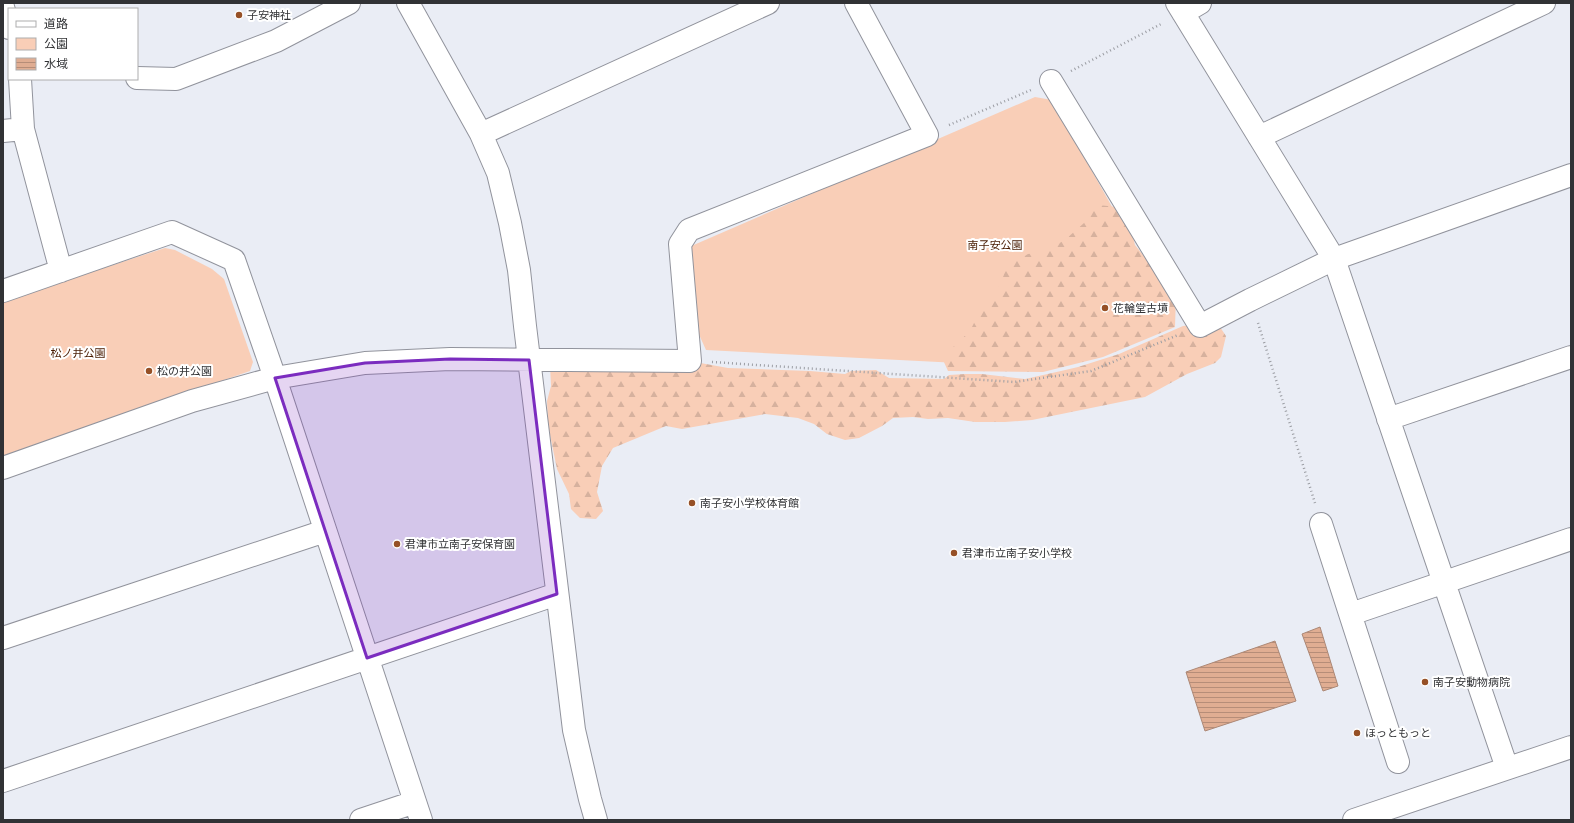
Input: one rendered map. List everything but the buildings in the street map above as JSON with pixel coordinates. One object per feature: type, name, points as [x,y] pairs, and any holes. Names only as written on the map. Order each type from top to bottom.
[{"type":"street","points":[[138,78],[176,79],[276,41],[349,3]]},
{"type":"street","points":[[408,3],[481,134],[498,173],[510,223],[519,270],[574,730],[596,820]]},
{"type":"street","points":[[481,134],[768,3]]},
{"type":"street","points":[[3,468],[192,401],[275,378],[365,363],[450,359],[690,361],[680,244],[690,230],[927,135],[856,3]]},
{"type":"street","points":[[1259,137],[1544,3]]},
{"type":"street","points":[[1186,6],[1259,137],[1334,259],[1507,768]]},
{"type":"street","points":[[3,7],[8,24]]},
{"type":"street","points":[[20,80],[13,130],[61,271]]},
{"type":"street","points":[[1051,81],[1200,326],[1334,259],[1571,176]]},
{"type":"street","points":[[3,291],[172,232],[234,260],[275,378],[418,811],[361,820]]},
{"type":"street","points":[[1388,419],[1571,357]]},
{"type":"street","points":[[1321,524],[1398,762]]},
{"type":"street","points":[[3,638],[325,531]]},
{"type":"street","points":[[1350,614],[1571,539]]},
{"type":"street","points":[[3,781],[557,594]]},
{"type":"street","points":[[1354,820],[1571,747]]},
{"type":"path","points":[[1250,300],[1321,524]]},
{"type":"path","points":[[690,361],[1014,382],[1091,372],[1200,326]]},
{"type":"highlighted area","points":[[450,359],[529,360],[557,594],[367,658],[275,378],[365,363]]},
{"type":"green space","name":"南子安公園","points":[[1035,97],[1052,100],[1170,310],[1017,366],[706,350],[697,330],[689,247]]},
{"type":"green space","points":[[1098,205],[1117,207],[1130,224],[1135,245],[1176,296],[1175,327],[1103,357],[1043,372],[948,371],[943,360],[949,351],[970,331],[983,305],[1001,284],[1006,267],[1028,254],[1047,251],[1066,239],[1084,223]]},
{"type":"green space","name":"松ノ井公園","points":[[165,248],[175,250],[212,269],[224,279],[253,362],[250,371],[3,456],[3,301]]},
{"type":"green space","points":[[1204,324],[1220,327],[1226,336],[1221,357],[1215,363],[1187,374],[1145,397],[1032,420],[975,422],[948,418],[893,418],[882,426],[859,438],[845,440],[827,434],[814,424],[798,418],[765,414],[682,429],[666,426],[613,448],[602,466],[597,492],[603,511],[596,519],[580,518],[571,509],[569,494],[557,469],[548,425],[547,401],[551,386],[550,365],[695,362],[728,368],[810,371],[845,374],[851,371],[876,370],[889,378],[944,379],[949,375],[982,374],[1025,379],[1078,367],[1119,354],[1183,326]]},
{"type":"water","points":[[1320,627],[1338,686],[1323,691],[1302,634]]},
{"type":"water","points":[[1275,641],[1296,701],[1205,731],[1186,672]]},
{"type":"place","name":"子安神社","points":[[239,15]]},
{"type":"place","name":"花輪堂古墳","points":[[1105,308]]},
{"type":"place","name":"松の井公園","points":[[149,371]]},
{"type":"place","name":"南子安小学校体育館","points":[[692,503]]},
{"type":"place","name":"君津市立南子安保育園","points":[[397,544]]},
{"type":"place","name":"君津市立南子安小学校","points":[[954,553]]},
{"type":"place","name":"南子安動物病院","points":[[1425,682]]},
{"type":"place","name":"ほっともっと","points":[[1357,733]]}]
